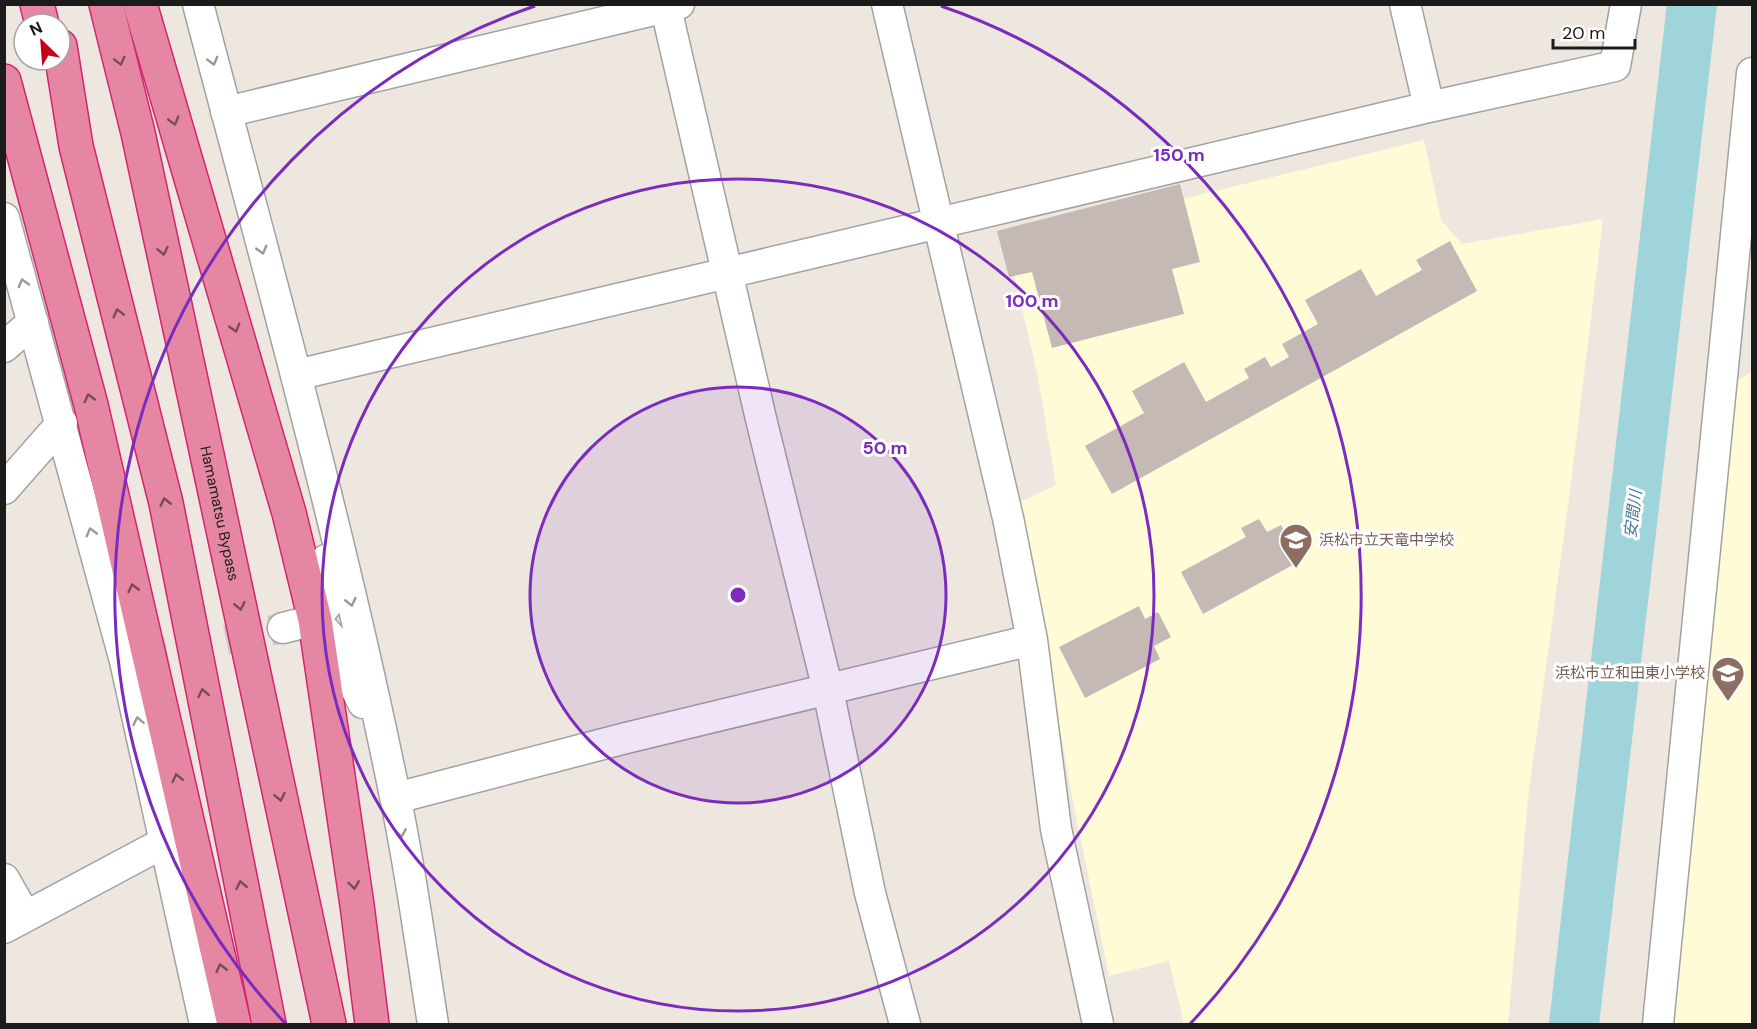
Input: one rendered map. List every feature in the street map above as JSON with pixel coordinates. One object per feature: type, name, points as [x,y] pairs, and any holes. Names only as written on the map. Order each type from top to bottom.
[{"type":"highway","name":"Hamamatsu Bypass","points":[[106,4],[138,133],[329,1024]]},
{"type":"highway","points":[[140,4],[289,513],[315,621],[372,1024]]},
{"type":"highway","points":[[55,72],[166,503],[269,1024]]},
{"type":"highway","points":[[64,72],[76,146]]},
{"type":"highway","points":[[4,81],[91,405],[234,1024]]},
{"type":"street","points":[[198,4],[296,375],[384,745],[396,798],[433,1024]]},
{"type":"street","points":[[886,4],[1008,518],[1032,640],[1056,829],[1098,1024]]},
{"type":"street","points":[[1405,4],[1429,107]]},
{"type":"street","points":[[296,375],[1429,107],[1615,66],[1626,4]]},
{"type":"street","points":[[226,112],[670,6],[761,419],[828,690],[870,893],[905,1024]]},
{"type":"street","points":[[1658,1024],[1752,74]]},
{"type":"street","points":[[4,218],[132,660],[165,842],[205,1024]]},
{"type":"street","points":[[4,346],[33,322]]},
{"type":"street","points":[[4,489],[62,423]]},
{"type":"street","points":[[282,628],[315,621],[330,600],[318,464]]},
{"type":"street","points":[[315,621],[331,638],[384,745]]},
{"type":"street","points":[[396,798],[626,738],[1032,640]]},
{"type":"street","points":[[4,879],[15,922],[165,842]]},
{"type":"shaded area","name":"浜松市立天竜中学校","points":[[1424,140],[1441,220],[1462,244],[1603,219],[1570,491],[1528,798],[1508,1024],[1184,1024],[1169,961],[1109,976],[1073,802],[1020,502],[1056,485],[1037,372],[1005,237],[1195,196]]},
{"type":"shaded area","name":"浜松市立和田東小学校","points":[[1752,371],[1752,1024],[1668,1024],[1738,380]]},
{"type":"building","points":[[1180,184],[1200,262],[1172,269],[1184,314],[1052,348],[1032,272],[1009,277],[997,231]]},
{"type":"building","points":[[1450,241],[1477,291],[1112,494],[1085,446],[1144,413],[1132,391],[1184,362],[1206,402],[1249,378],[1244,369],[1265,357],[1271,367],[1289,357],[1282,344],[1318,324],[1305,300],[1361,269],[1376,296],[1422,270],[1416,260]]},
{"type":"building","points":[[1259,519],[1267,532],[1281,525],[1300,561],[1203,614],[1181,572],[1246,537],[1241,528]]},
{"type":"building","points":[[1139,606],[1145,619],[1158,612],[1171,637],[1154,646],[1160,659],[1085,698],[1059,647]]},
{"type":"waterway","name":"安間川","points":[[1574,1024],[1692,4]]},
{"type":"tunnel","points":[[138,658],[283,628]]},
{"type":"place","name":"浜松市立天竜中学校","points":[[1296,569]]},
{"type":"place","name":"浜松市立和田東小学校","points":[[1728,702]]}]
